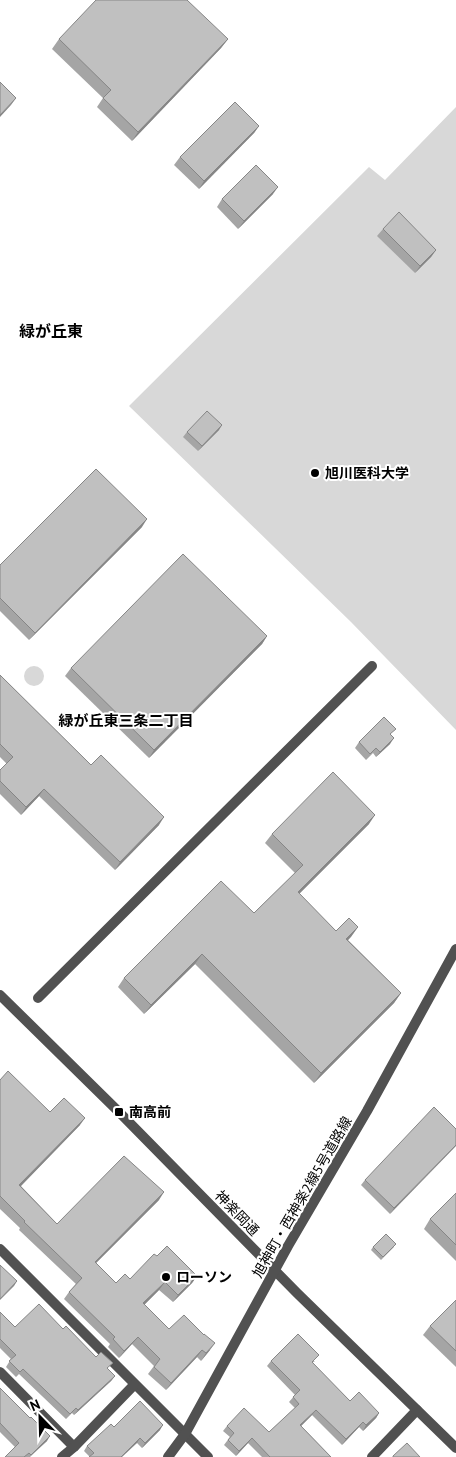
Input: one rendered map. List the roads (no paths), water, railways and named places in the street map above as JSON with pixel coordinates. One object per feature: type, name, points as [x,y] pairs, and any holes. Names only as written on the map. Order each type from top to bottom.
[{"type":"street","points":[[38,998],[372,666]]},
{"type":"street","name":"旭神町・西神楽2線5号道路線","points":[[168,1457],[185,1434],[456,949]]},
{"type":"street","name":"神楽岡通","points":[[0,995],[456,1448]]},
{"type":"street","points":[[0,1249],[208,1457]]},
{"type":"street","points":[[0,1372],[74,1447]]},
{"type":"street","points":[[62,1457],[134,1385]]},
{"type":"street","points":[[372,1457],[416,1410]]},
{"type":"place","name":"旭川医科大学","points":[[315,473]]},
{"type":"place","name":"南高前","points":[[119,1112]]},
{"type":"place","name":"ローソン","points":[[166,1277]]},
{"type":"district","name":"緑が丘東","points":[[51,331]]},
{"type":"district","name":"緑が丘東三条二丁目","points":[[126,720]]}]
